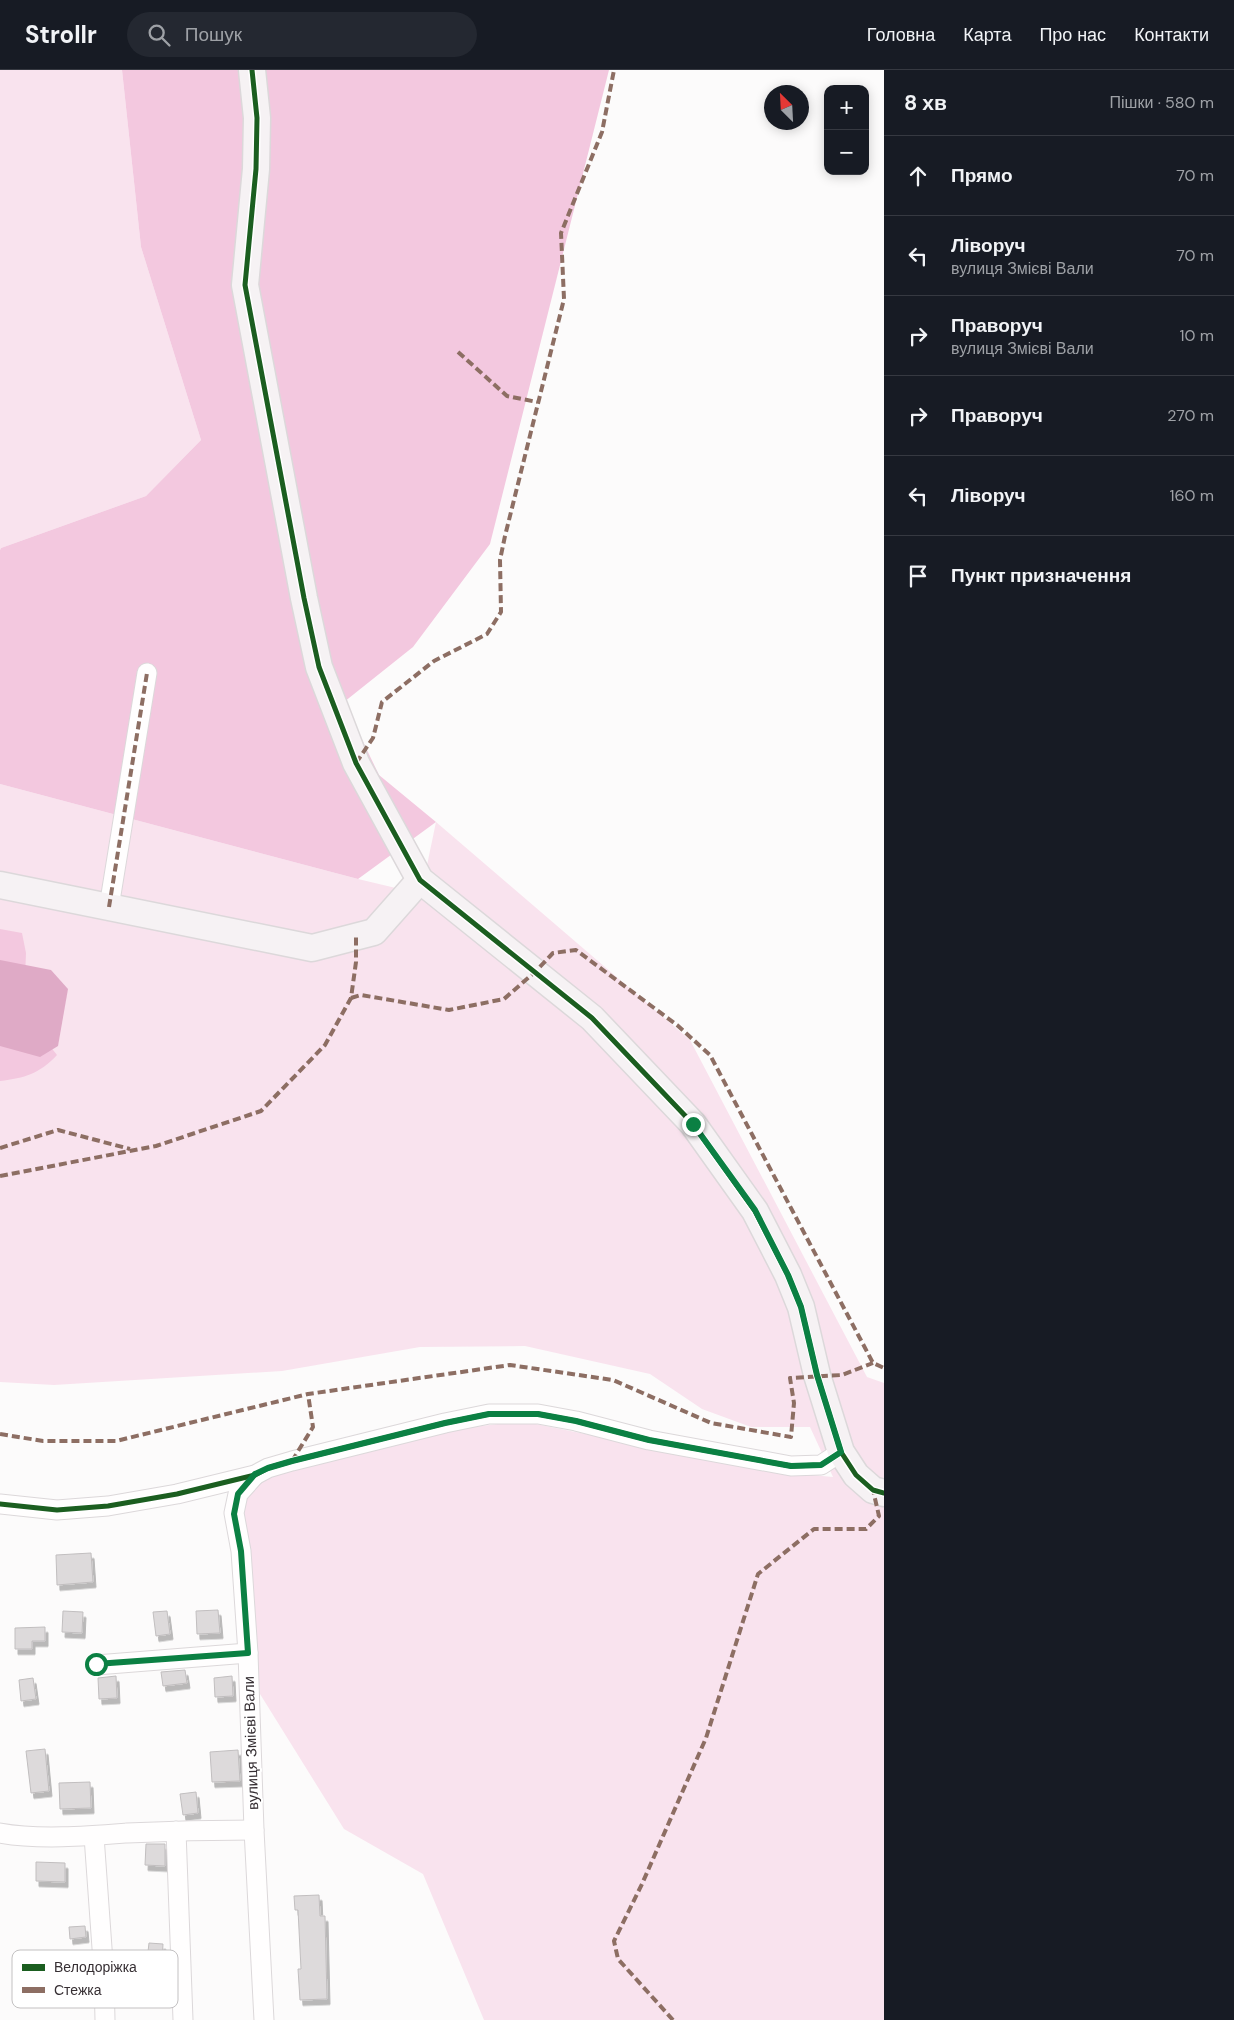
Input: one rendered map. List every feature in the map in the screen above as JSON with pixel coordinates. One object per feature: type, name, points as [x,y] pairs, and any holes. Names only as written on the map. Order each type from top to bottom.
[{"type":"street","points":[[252,70],[257,118],[256,169],[245,285],[304,598],[319,667],[356,763],[420,880],[592,1018],[693,1124],[755,1210],[788,1275],[801,1307],[817,1375],[841,1452],[856,1475],[873,1490],[884,1493]]},
{"type":"street","points":[[109,907],[147,673]]},
{"type":"street","points":[[0,885],[312,948],[374,932],[420,880]]},
{"type":"street","points":[[0,1504],[57,1510],[108,1506],[177,1494],[255,1474],[292,1461],[489,1414],[538,1414],[576,1421],[649,1440],[791,1466],[821,1465],[841,1452]]},
{"type":"street","name":"вулиця Змієві Вали","points":[[255,1474],[238,1494],[234,1514],[241,1551],[248,1653],[254,1830],[264,2020]]},
{"type":"street","points":[[96,1664],[248,1653]]},
{"type":"street","points":[[0,1833],[14,1836],[94,1836],[176,1831],[254,1830]]},
{"type":"street","points":[[176,1831],[182,2020]]},
{"type":"street","points":[[94,1836],[102,1950]]},
{"type":"shaded area","points":[[0,70],[122,70],[141,247],[201,440],[146,496],[1,548],[0,550]]},
{"type":"shaded area","points":[[122,70],[609,70],[490,544],[413,647],[344,702],[379,775],[436,822],[358,879],[0,784],[1,548],[146,496],[201,440],[141,247]]},
{"type":"shaded area","points":[[0,784],[421,894],[436,822],[690,1040],[867,1377],[884,1383],[884,2020],[484,2020],[423,1874],[344,1829],[260,1694],[243,1505],[255,1480],[465,1428],[521,1421],[769,1471],[833,1477],[810,1427],[751,1427],[702,1409],[650,1374],[525,1346],[420,1347],[282,1371],[54,1385],[0,1382]]},
{"type":"shaded area","points":[[0,929],[22,933],[26,953],[25,978],[38,1031],[57,1055],[38,1071],[0,1081]]},
{"type":"shaded area","points":[[0,960],[51,970],[68,989],[58,1046],[40,1057],[0,1046]]},
{"type":"building","points":[[91,1553],[93,1582],[57,1585],[56,1555]]},
{"type":"building","points":[[218,1610],[220,1633],[197,1634],[196,1611]]},
{"type":"building","points":[[63,1611],[83,1612],[82,1633],[62,1632]]},
{"type":"building","points":[[167,1611],[170,1634],[156,1636],[153,1612]]},
{"type":"building","points":[[45,1627],[45,1641],[32,1641],[32,1649],[15,1649],[15,1628]]},
{"type":"building","points":[[185,1670],[187,1683],[163,1686],[161,1672]]},
{"type":"building","points":[[116,1676],[117,1698],[99,1699],[98,1678]]},
{"type":"building","points":[[232,1676],[233,1696],[215,1697],[214,1678]]},
{"type":"building","points":[[33,1678],[36,1699],[21,1701],[19,1680]]},
{"type":"building","points":[[45,1749],[49,1791],[31,1793],[26,1751]]},
{"type":"building","points":[[238,1750],[240,1781],[212,1782],[210,1752]]},
{"type":"building","points":[[90,1782],[91,1808],[60,1809],[59,1783]]},
{"type":"building","points":[[196,1792],[198,1813],[183,1815],[180,1794]]},
{"type":"building","points":[[146,1844],[165,1844],[165,1866],[145,1865]]},
{"type":"building","points":[[36,1862],[65,1863],[65,1882],[36,1881]]},
{"type":"building","points":[[319,1895],[320,1916],[325,1916],[327,1999],[300,2000],[298,1969],[301,1969],[298,1910],[295,1910],[294,1896]]},
{"type":"building","points":[[85,1926],[86,1937],[70,1939],[69,1927]]},
{"type":"building","points":[[149,1943],[163,1944],[163,1950],[148,1950]]},
{"type":"marked path","points":[[356,763],[373,738],[382,702],[434,661],[487,634],[501,612],[500,560],[564,299],[561,233],[602,132],[614,70]]},
{"type":"marked path","points":[[458,352],[507,396],[537,402]]},
{"type":"marked path","points":[[109,907],[147,673]]},
{"type":"marked path","points":[[0,1176],[156,1146],[261,1111],[325,1045],[351,998],[356,962],[356,936]]},
{"type":"marked path","points":[[351,998],[361,995],[449,1010],[504,999],[535,972],[553,953],[576,950],[677,1025],[710,1055],[873,1363],[884,1368]]},
{"type":"marked path","points":[[0,1148],[58,1130],[130,1149]]},
{"type":"marked path","points":[[0,1434],[43,1441],[116,1441],[308,1394],[510,1365],[613,1380],[711,1423],[791,1437],[794,1403],[790,1378],[842,1375],[873,1363]]},
{"type":"marked path","points":[[292,1461],[313,1427],[308,1394]]},
{"type":"marked path","points":[[673,2020],[618,1959],[614,1941],[642,1884],[706,1738],[758,1574],[814,1529],[866,1529],[879,1516],[873,1490]]},
{"type":"cycle path","points":[[252,70],[257,118],[256,169],[245,285],[304,598],[319,667],[356,763],[420,880],[592,1018],[693,1124],[755,1211],[788,1275],[801,1307],[817,1375],[841,1452],[856,1475],[873,1490],[884,1493]]},
{"type":"cycle path","points":[[0,1504],[57,1510],[108,1506],[177,1494],[255,1475],[268,1468],[292,1461],[489,1414],[538,1414],[576,1421],[649,1440],[791,1466],[821,1465],[841,1452]]},
{"type":"route","points":[[96,1664],[248,1653],[241,1551],[234,1514],[238,1494],[255,1474],[292,1461],[489,1414],[538,1414],[576,1421],[649,1440],[791,1466],[821,1465],[841,1452],[817,1375],[801,1307],[788,1275],[755,1210],[693,1124]]}]
